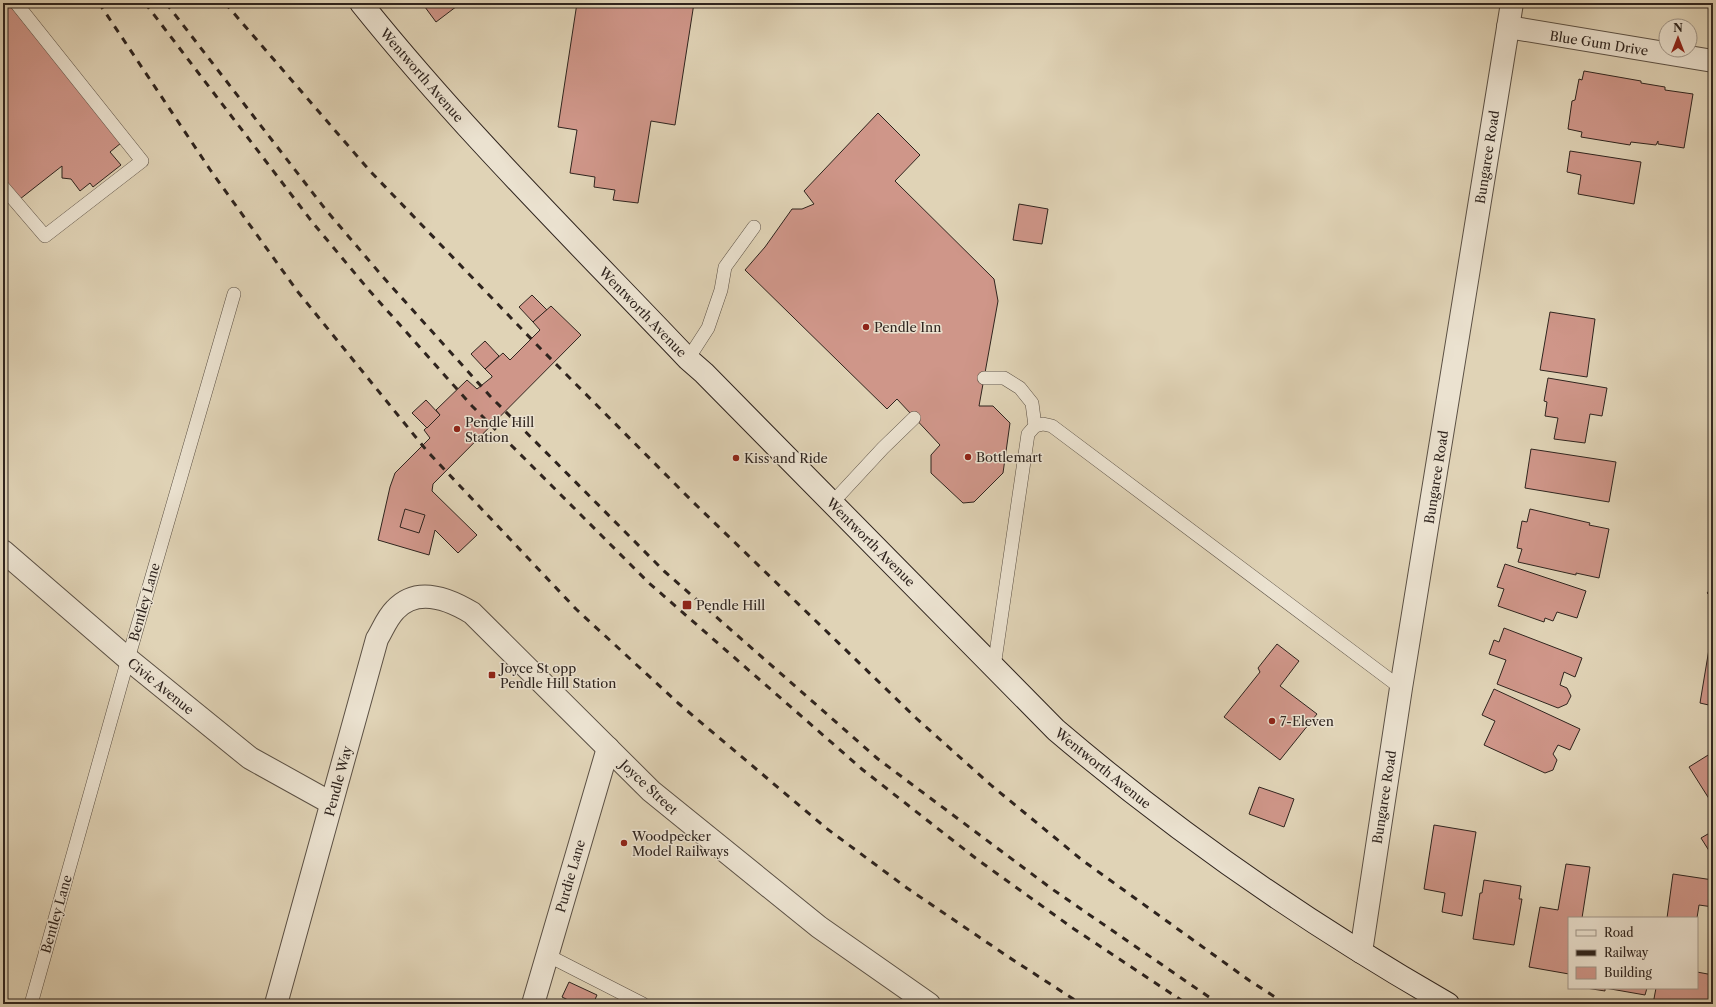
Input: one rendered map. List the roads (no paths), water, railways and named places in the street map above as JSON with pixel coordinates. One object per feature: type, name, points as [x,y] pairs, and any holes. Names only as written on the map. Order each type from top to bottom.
[{"type":"street","name":"Wentworth Avenue","points":[[361,3],[427,82],[519,184],[688,359],[1056,730],[1113,778],[1251,880],[1361,952],[1448,1004]]},
{"type":"street","name":"Bungaree Road","points":[[1361,952],[1401,688],[1512,3]]},
{"type":"street","name":"Blue Gum Drive","points":[[1508,27],[1713,61]]},
{"type":"street","name":"Civic Avenue","points":[[3,551],[128,659],[250,758],[332,804]]},
{"type":"street","name":"Pendle Way","points":[[276,1004],[377,639],[387,620],[396,608],[408,601],[424,596],[441,598]]},
{"type":"street","name":"Joyce Street","points":[[441,598],[457,604],[472,613],[651,791],[738,863],[819,927],[929,1004]]},
{"type":"street","name":"Purdie Lane","points":[[533,1004],[608,748]]},
{"type":"lane","points":[[3,188],[45,236],[142,161],[16,3]]},
{"type":"lane","points":[[688,359],[708,328],[721,290],[725,267],[754,227]]},
{"type":"lane","name":"Bentley Lane","points":[[31,1004],[128,659],[234,294]]},
{"type":"lane","points":[[984,378],[1004,378],[1020,388],[1032,402],[1035,426]]},
{"type":"lane","points":[[832,503],[883,448],[914,418]]},
{"type":"lane","points":[[994,667],[1028,434],[1035,426],[1043,424],[1052,426],[1401,688]]},
{"type":"lane","points":[[547,955],[643,1004]]},
{"type":"railway","points":[[99,3],[211,171],[298,292],[427,451],[576,609],[678,703],[826,828],[907,888],[1081,1004]]},
{"type":"railway","points":[[145,3],[313,223],[368,289],[472,406],[649,583],[863,770],[978,860],[1074,929],[1187,1004]]},
{"type":"railway","points":[[166,3],[326,210],[383,277],[490,396],[664,571],[878,759],[1052,889],[1219,1004]]},
{"type":"railway","points":[[225,3],[370,171],[538,346],[692,501],[916,718],[992,786],[1082,860],[1250,981],[1286,1004]]},
{"type":"place","name":"Pendle Inn","points":[[866,327]]},
{"type":"place","name":"Pendle Hill Station","points":[[457,429]]},
{"type":"place","name":"Bottlemart","points":[[968,457]]},
{"type":"place","name":"Kiss and Ride","points":[[736,458]]},
{"type":"place","name":"Pendle Hill","points":[[687,605]]},
{"type":"place","name":"Joyce St opp Pendle Hill Station","points":[[492,675]]},
{"type":"place","name":"7-Eleven","points":[[1272,721]]},
{"type":"place","name":"Woodpecker Model Railways","points":[[624,843]]}]
